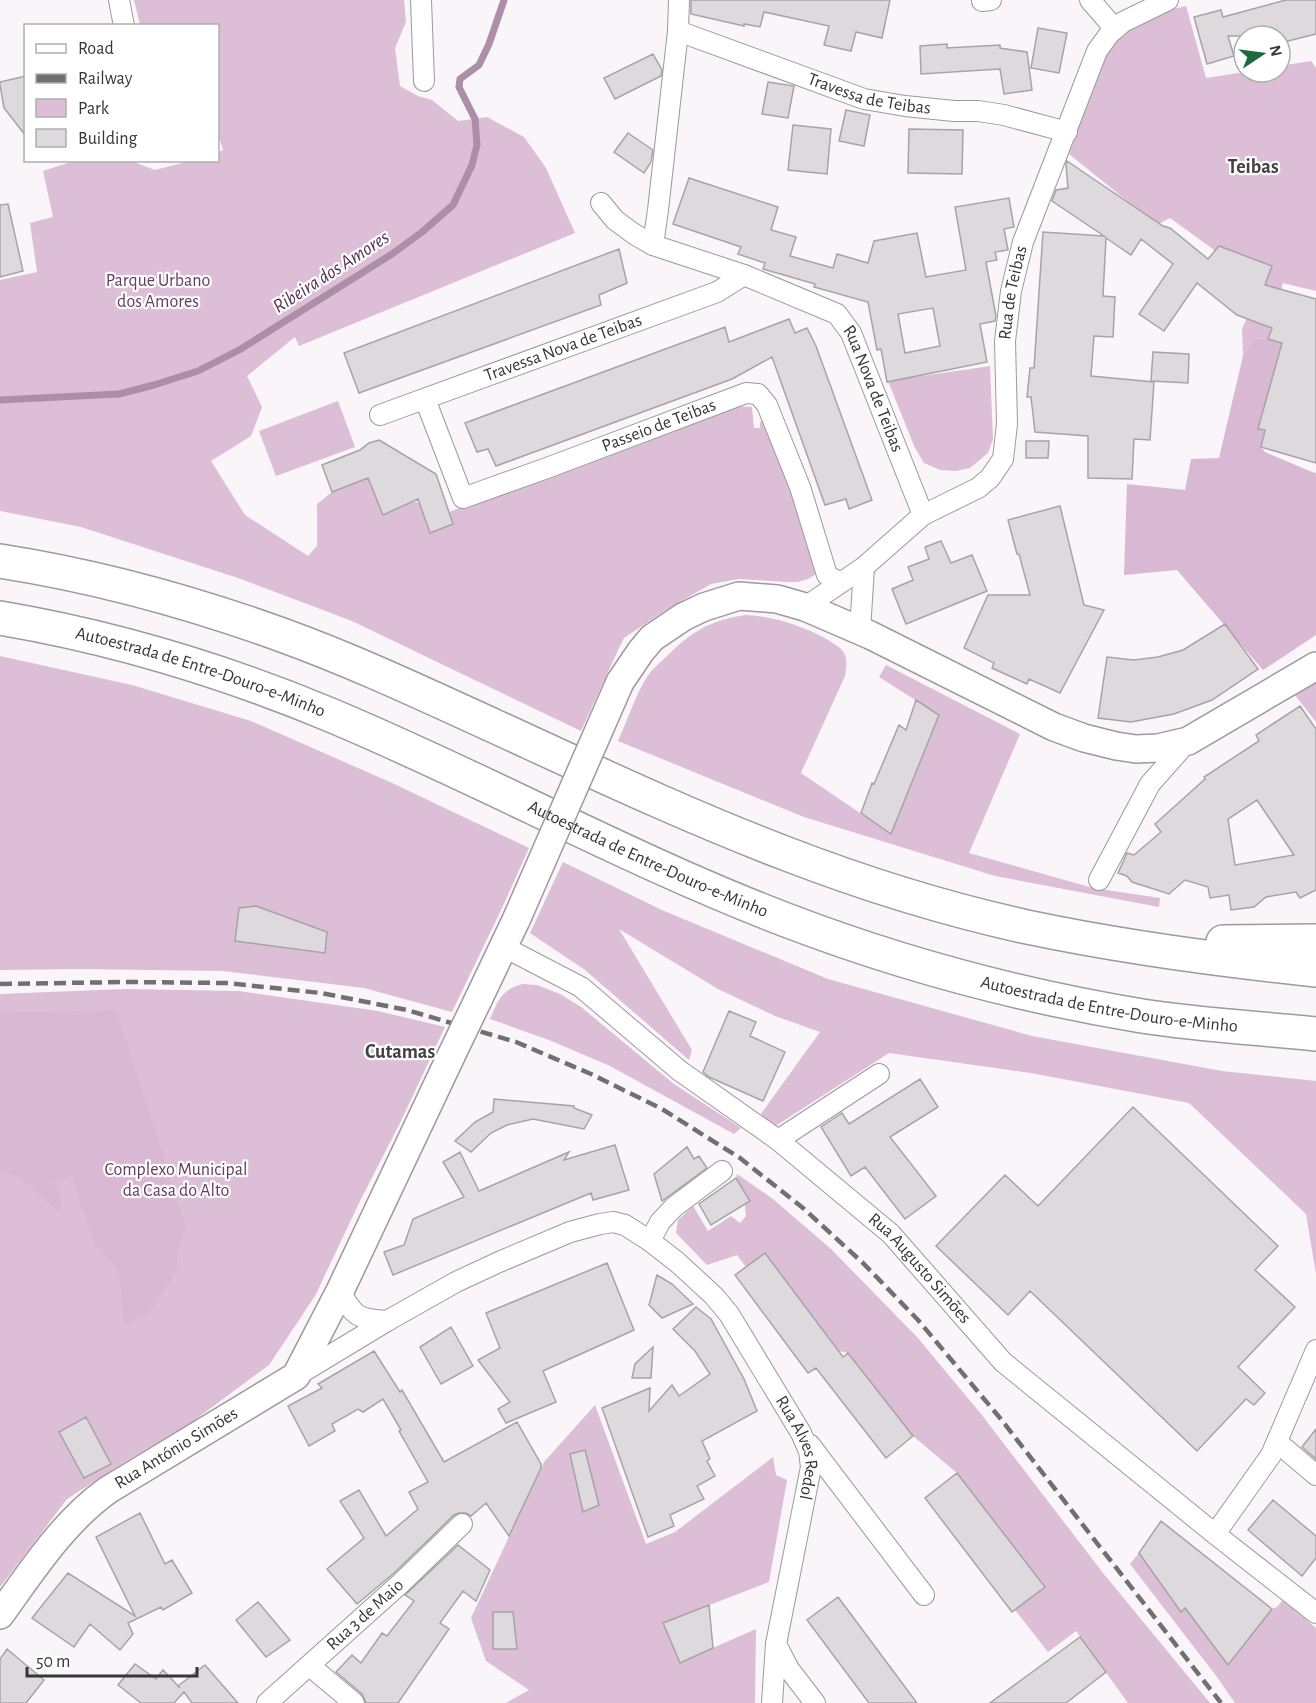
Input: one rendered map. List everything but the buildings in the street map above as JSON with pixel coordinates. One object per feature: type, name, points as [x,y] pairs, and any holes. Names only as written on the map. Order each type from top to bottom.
[{"type":"highway","points":[[0,561],[147,592],[282,635],[372,671],[702,819],[788,855],[866,883],[939,905],[1028,927],[1119,944],[1232,961],[1316,970]]},
{"type":"highway","name":"Autoestrada de Entre-Douro-e-Minho","points":[[0,618],[106,640],[151,652],[285,697],[468,777],[679,876],[787,921],[866,948],[1042,998],[1144,1016],[1316,1034]]},
{"type":"highway","points":[[1119,944],[1316,941]]},
{"type":"street","points":[[119,0],[124,24]]},
{"type":"street","points":[[422,0],[424,81]]},
{"type":"street","points":[[652,245],[678,31],[679,0]]},
{"type":"street","points":[[1090,0],[1115,29]]},
{"type":"street","name":"Rua de Teibas","points":[[805,607],[864,567],[923,515],[978,488],[990,478],[1003,459],[1007,424],[1005,340],[1011,291],[1023,242],[1097,51],[1110,33],[1123,22],[1167,0]]},
{"type":"street","name":"Travessa de Teibas","points":[[678,31],[864,99],[905,106],[1004,115],[1066,132]]},
{"type":"street","name":"Rua Nova de Teibas","points":[[601,203],[615,219],[652,245],[744,275],[837,314],[851,333],[923,515]]},
{"type":"street","name":"Travessa Nova de Teibas","points":[[380,415],[717,292],[744,275]]},
{"type":"street","name":"Passeio de Teibas","points":[[425,399],[464,498],[746,393],[758,394],[767,405],[800,487],[827,575],[840,583]]},
{"type":"street","points":[[860,631],[864,567]]},
{"type":"street","points":[[296,1376],[340,1291],[504,947],[620,682],[652,638],[683,617],[704,607],[739,596],[777,599],[805,607],[860,631],[1054,727],[1084,738],[1136,749],[1158,748],[1188,741],[1316,666]]},
{"type":"street","points":[[1099,880],[1150,784],[1188,741]]},
{"type":"street","name":"Rua Augusto Simões","points":[[504,947],[581,987],[680,1071],[778,1140],[891,1234],[1003,1362],[1316,1613]]},
{"type":"street","points":[[778,1140],[879,1074]]},
{"type":"street","points":[[650,1241],[660,1222],[674,1207],[722,1172]]},
{"type":"street","name":"Rua António Simões","points":[[0,1615],[74,1518],[90,1502],[387,1321],[456,1282],[570,1232],[613,1222],[625,1225],[650,1241]]},
{"type":"street","name":"Rua Alves Redol","points":[[650,1241],[714,1296],[729,1314],[801,1433],[809,1451],[811,1467],[776,1644],[772,1703]]},
{"type":"street","points":[[340,1291],[354,1314],[367,1320],[387,1321]]},
{"type":"street","points":[[1215,1534],[1271,1455],[1316,1350]]},
{"type":"street","points":[[801,1433],[924,1595]]},
{"type":"street","points":[[1277,1442],[1316,1475]]},
{"type":"street","name":"Rua 3 de Maio","points":[[267,1703],[401,1583],[462,1524]]},
{"type":"street","points":[[776,1644],[789,1669],[815,1703]]},
{"type":"street","points":[[310,1666],[354,1703]]},
{"type":"green space","name":"Parque Urbano dos Amores","points":[[134,0],[404,0],[406,22],[395,48],[400,86],[418,96],[432,100],[458,121],[487,117],[524,137],[546,168],[575,233],[299,346],[295,337],[247,376],[262,407],[251,436],[211,461],[245,515],[308,556],[317,546],[317,504],[332,492],[380,474],[370,484],[383,514],[412,501],[419,503],[431,532],[453,524],[449,512],[732,406],[752,407],[754,428],[760,428],[760,422],[766,418],[823,570],[798,582],[739,579],[711,584],[666,610],[624,638],[581,731],[352,621],[238,578],[81,527],[0,511],[0,280],[37,272],[30,223],[53,217],[43,171],[71,162],[134,162],[155,170],[186,162],[219,162],[219,152],[223,150],[219,137],[219,24],[140,24]]},
{"type":"green space","points":[[1186,6],[1206,78],[1232,74],[1232,84],[1292,84],[1292,64],[1311,61],[1316,68],[1316,291],[1283,283],[1268,339],[1254,338],[1243,356],[1242,329],[1265,279],[1217,252],[1170,218],[1157,225],[1069,154],[1104,56],[1122,33],[1148,15]]},
{"type":"green space","points":[[990,366],[993,439],[988,453],[970,468],[956,471],[940,470],[924,463],[915,448],[888,381]]},
{"type":"green space","points":[[338,401],[355,447],[276,476],[259,431]]},
{"type":"green space","points":[[746,615],[779,620],[810,631],[838,646],[845,656],[845,676],[801,773],[891,834],[939,715],[879,677],[886,665],[1020,734],[969,853],[1093,888],[1160,898],[1159,907],[995,876],[804,817],[618,741],[640,689],[657,665],[702,628],[722,620]]},
{"type":"green space","points":[[0,656],[132,685],[251,721],[390,782],[529,848],[452,1012],[364,988],[223,971],[0,970]]},
{"type":"green space","points":[[1316,682],[1316,722],[1295,695]]},
{"type":"green space","points":[[563,862],[662,910],[828,979],[1032,1036],[1222,1071],[1316,1081],[1316,1274],[1306,1214],[1189,1103],[1031,1073],[889,1053],[774,1127],[761,1114],[820,1032],[775,1016],[718,989],[619,929],[692,1050],[689,1060],[585,970],[530,933]]},
{"type":"green space","points":[[523,984],[537,985],[560,994],[581,1007],[674,1084],[741,1128],[734,1134],[610,1066],[549,1040],[490,1019],[505,992]]},
{"type":"green space","name":"Complexo Municipal da Casa do Alto","points":[[125,989],[239,991],[378,1011],[445,1027],[315,1296],[269,1365],[192,1422],[67,1499],[0,1587],[0,994]]},
{"type":"green space","points":[[737,1174],[773,1199],[831,1249],[917,1337],[981,1414],[1103,1573],[1210,1703],[1128,1703],[1076,1631],[1048,1652],[1015,1610],[1044,1587],[957,1473],[913,1436],[848,1353],[838,1351],[746,1267],[737,1255],[707,1265],[676,1233],[678,1220],[693,1206],[708,1231],[731,1216],[740,1223],[746,1216],[745,1204],[750,1200],[736,1178]]},
{"type":"green space","points":[[595,1405],[646,1544],[675,1532],[773,1457],[776,1475],[787,1480],[769,1582],[663,1623],[681,1662],[756,1629],[755,1703],[506,1703],[529,1690],[486,1661],[471,1618],[544,1462]]},
{"type":"green space","points":[[1139,1553],[1180,1611],[1185,1608],[1228,1665],[1272,1609],[1283,1600],[1316,1628],[1316,1703],[1235,1703],[1130,1564]]},
{"type":"shaded area","points":[[1254,338],[1282,343],[1258,428],[1265,431],[1261,447],[1265,452],[1316,473],[1316,635],[1263,670],[1177,570],[1124,575],[1127,484],[1185,490],[1191,459],[1219,458],[1243,356]]},
{"type":"shaded area","points":[[116,1010],[186,1227],[177,1250],[177,1270],[149,1313],[124,1325],[119,1273],[92,1238],[72,1175],[54,1182],[62,1205],[58,1211],[23,1180],[0,1170],[0,1013]]},
{"type":"waterway","name":"Ribeira dos Amores","points":[[0,400],[119,394],[198,371],[239,350],[392,254],[422,232],[453,205],[472,165],[477,145],[475,119],[459,87],[460,79],[479,65],[504,0]]},
{"type":"railway","points":[[0,984],[226,983],[321,993],[407,1010],[516,1042],[591,1074],[662,1109],[740,1158],[803,1208],[863,1263],[918,1320],[1000,1418],[1221,1703]]},
{"type":"district","name":"Teibas","points":[[1253,167]]},
{"type":"district","name":"Cutamas","points":[[400,1052]]}]
